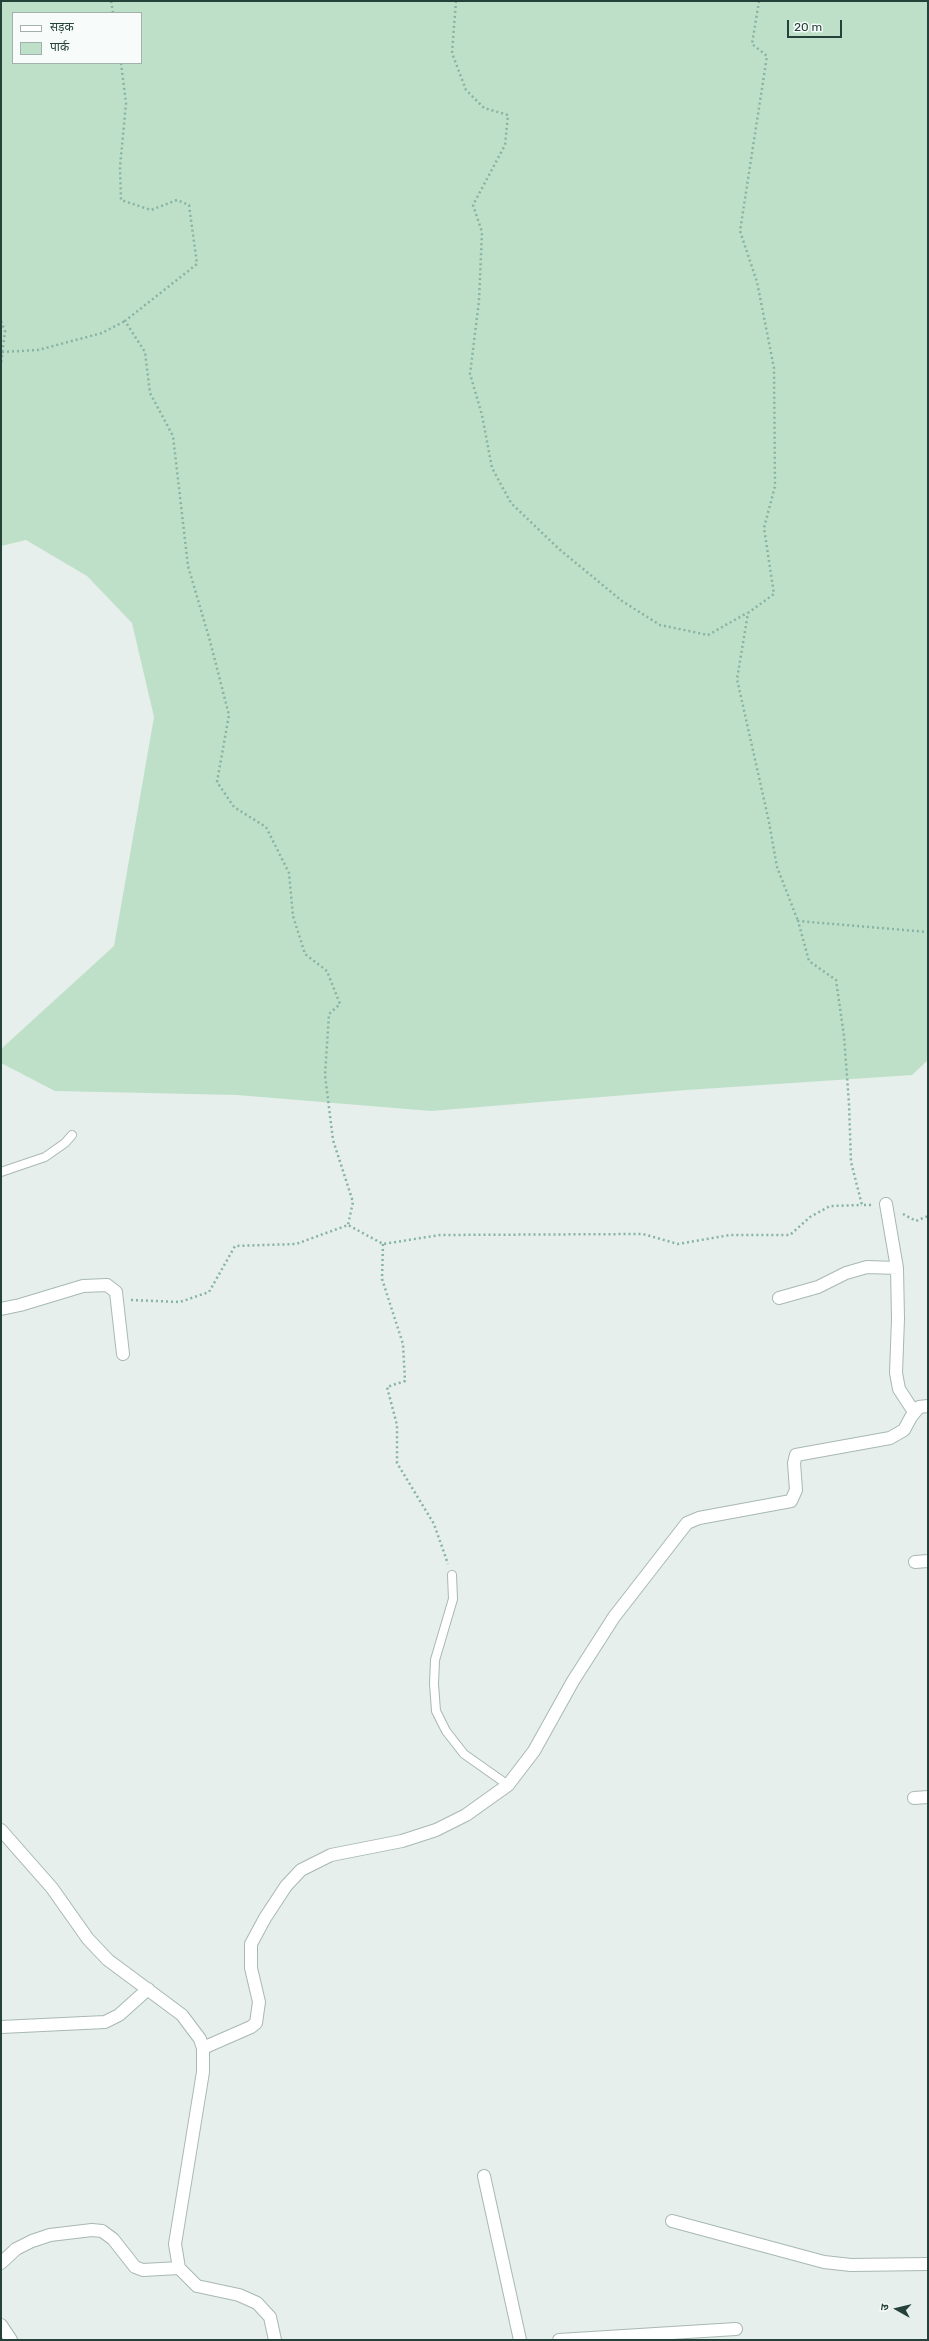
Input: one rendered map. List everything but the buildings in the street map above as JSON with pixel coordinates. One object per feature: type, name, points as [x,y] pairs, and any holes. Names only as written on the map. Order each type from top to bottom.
[{"type":"street","points":[[886,1204],[897,1268],[898,1319],[896,1373],[900,1389],[914,1412]]},
{"type":"street","points":[[779,1298],[818,1287],[862,1268],[897,1268]]},
{"type":"street","points":[[1,1309],[93,1284],[102,1284],[113,1287],[118,1299],[123,1354]]},
{"type":"street","points":[[203,2048],[251,2027],[256,2023],[259,2002],[251,1968],[251,1944],[269,1911],[286,1886],[301,1870],[331,1856],[402,1841],[436,1830],[466,1815],[508,1785],[534,1751],[573,1681],[614,1617],[687,1524],[699,1518],[791,1501],[796,1490],[794,1463],[796,1455],[890,1438],[904,1430],[914,1412],[919,1407],[928,1406]]},
{"type":"street","points":[[915,1562],[928,1562]]},
{"type":"street","points":[[914,1798],[928,1797]]},
{"type":"street","points":[[1,1830],[52,1888],[88,1939],[108,1960],[172,2006],[193,2026],[203,2048],[203,2072],[176,2244],[180,2268],[198,2286],[238,2295],[257,2303],[270,2318],[275,2340]]},
{"type":"street","points":[[1,2027],[105,2022],[119,2015],[148,1989]]},
{"type":"street","points":[[484,2176],[520,2340]]},
{"type":"street","points":[[672,2220],[824,2262],[851,2265],[910,2266],[928,2264]]},
{"type":"street","points":[[2,2261],[16,2248],[50,2235],[92,2230],[102,2231],[113,2239],[135,2268],[143,2270],[180,2268]]},
{"type":"street","points":[[1,2325],[11,2340]]},
{"type":"street","points":[[559,2340],[736,2328]]},
{"type":"lane","points":[[1,1172],[45,1157],[65,1143],[72,1135]]},
{"type":"lane","points":[[452,1575],[452,1599],[435,1660],[434,1684],[436,1711],[446,1731],[464,1754],[508,1785]]},
{"type":"path","points":[[112,1],[113,12]]},
{"type":"path","points":[[456,1],[452,53],[466,90],[484,108],[508,115],[505,145],[473,205],[482,232],[478,301],[470,374],[482,415],[492,468],[511,503],[559,549],[622,601],[660,625],[708,635],[748,613],[774,594],[764,528],[775,486],[774,368],[757,282],[740,231],[767,56],[752,44],[760,1]]},
{"type":"path","points":[[2,352],[38,350],[102,333],[125,321],[197,264],[189,205],[177,200],[151,210],[121,200],[120,167],[126,103],[121,64]]},
{"type":"path","points":[[1,321],[4,331],[1,363]]},
{"type":"path","points":[[125,321],[145,352],[150,393],[173,436],[188,566],[210,641],[229,715],[217,782],[234,807],[266,827],[289,873],[294,916],[305,954],[327,971],[340,1004],[329,1014],[325,1075],[333,1140],[353,1202],[348,1225]]},
{"type":"path","points":[[748,613],[737,679],[770,822],[777,867],[798,921],[809,961],[836,980],[845,1052],[851,1162],[862,1205]]},
{"type":"path","points":[[798,921],[928,932]]},
{"type":"path","points":[[118,1299],[180,1302],[209,1292],[235,1246],[296,1244],[348,1225],[383,1244],[440,1235],[644,1234],[678,1244],[730,1235],[790,1235],[810,1217],[830,1206],[886,1204],[916,1221],[928,1216]]},
{"type":"path","points":[[383,1244],[382,1279],[403,1344],[405,1381],[387,1387],[397,1425],[397,1463],[434,1524],[452,1575]]},
{"type":"green space","points":[[1,1],[928,1],[928,1060],[912,1075],[687,1090],[431,1111],[237,1095],[55,1091],[1,1063],[1,1049],[114,946],[154,717],[132,623],[87,576],[26,540],[1,546]]}]
